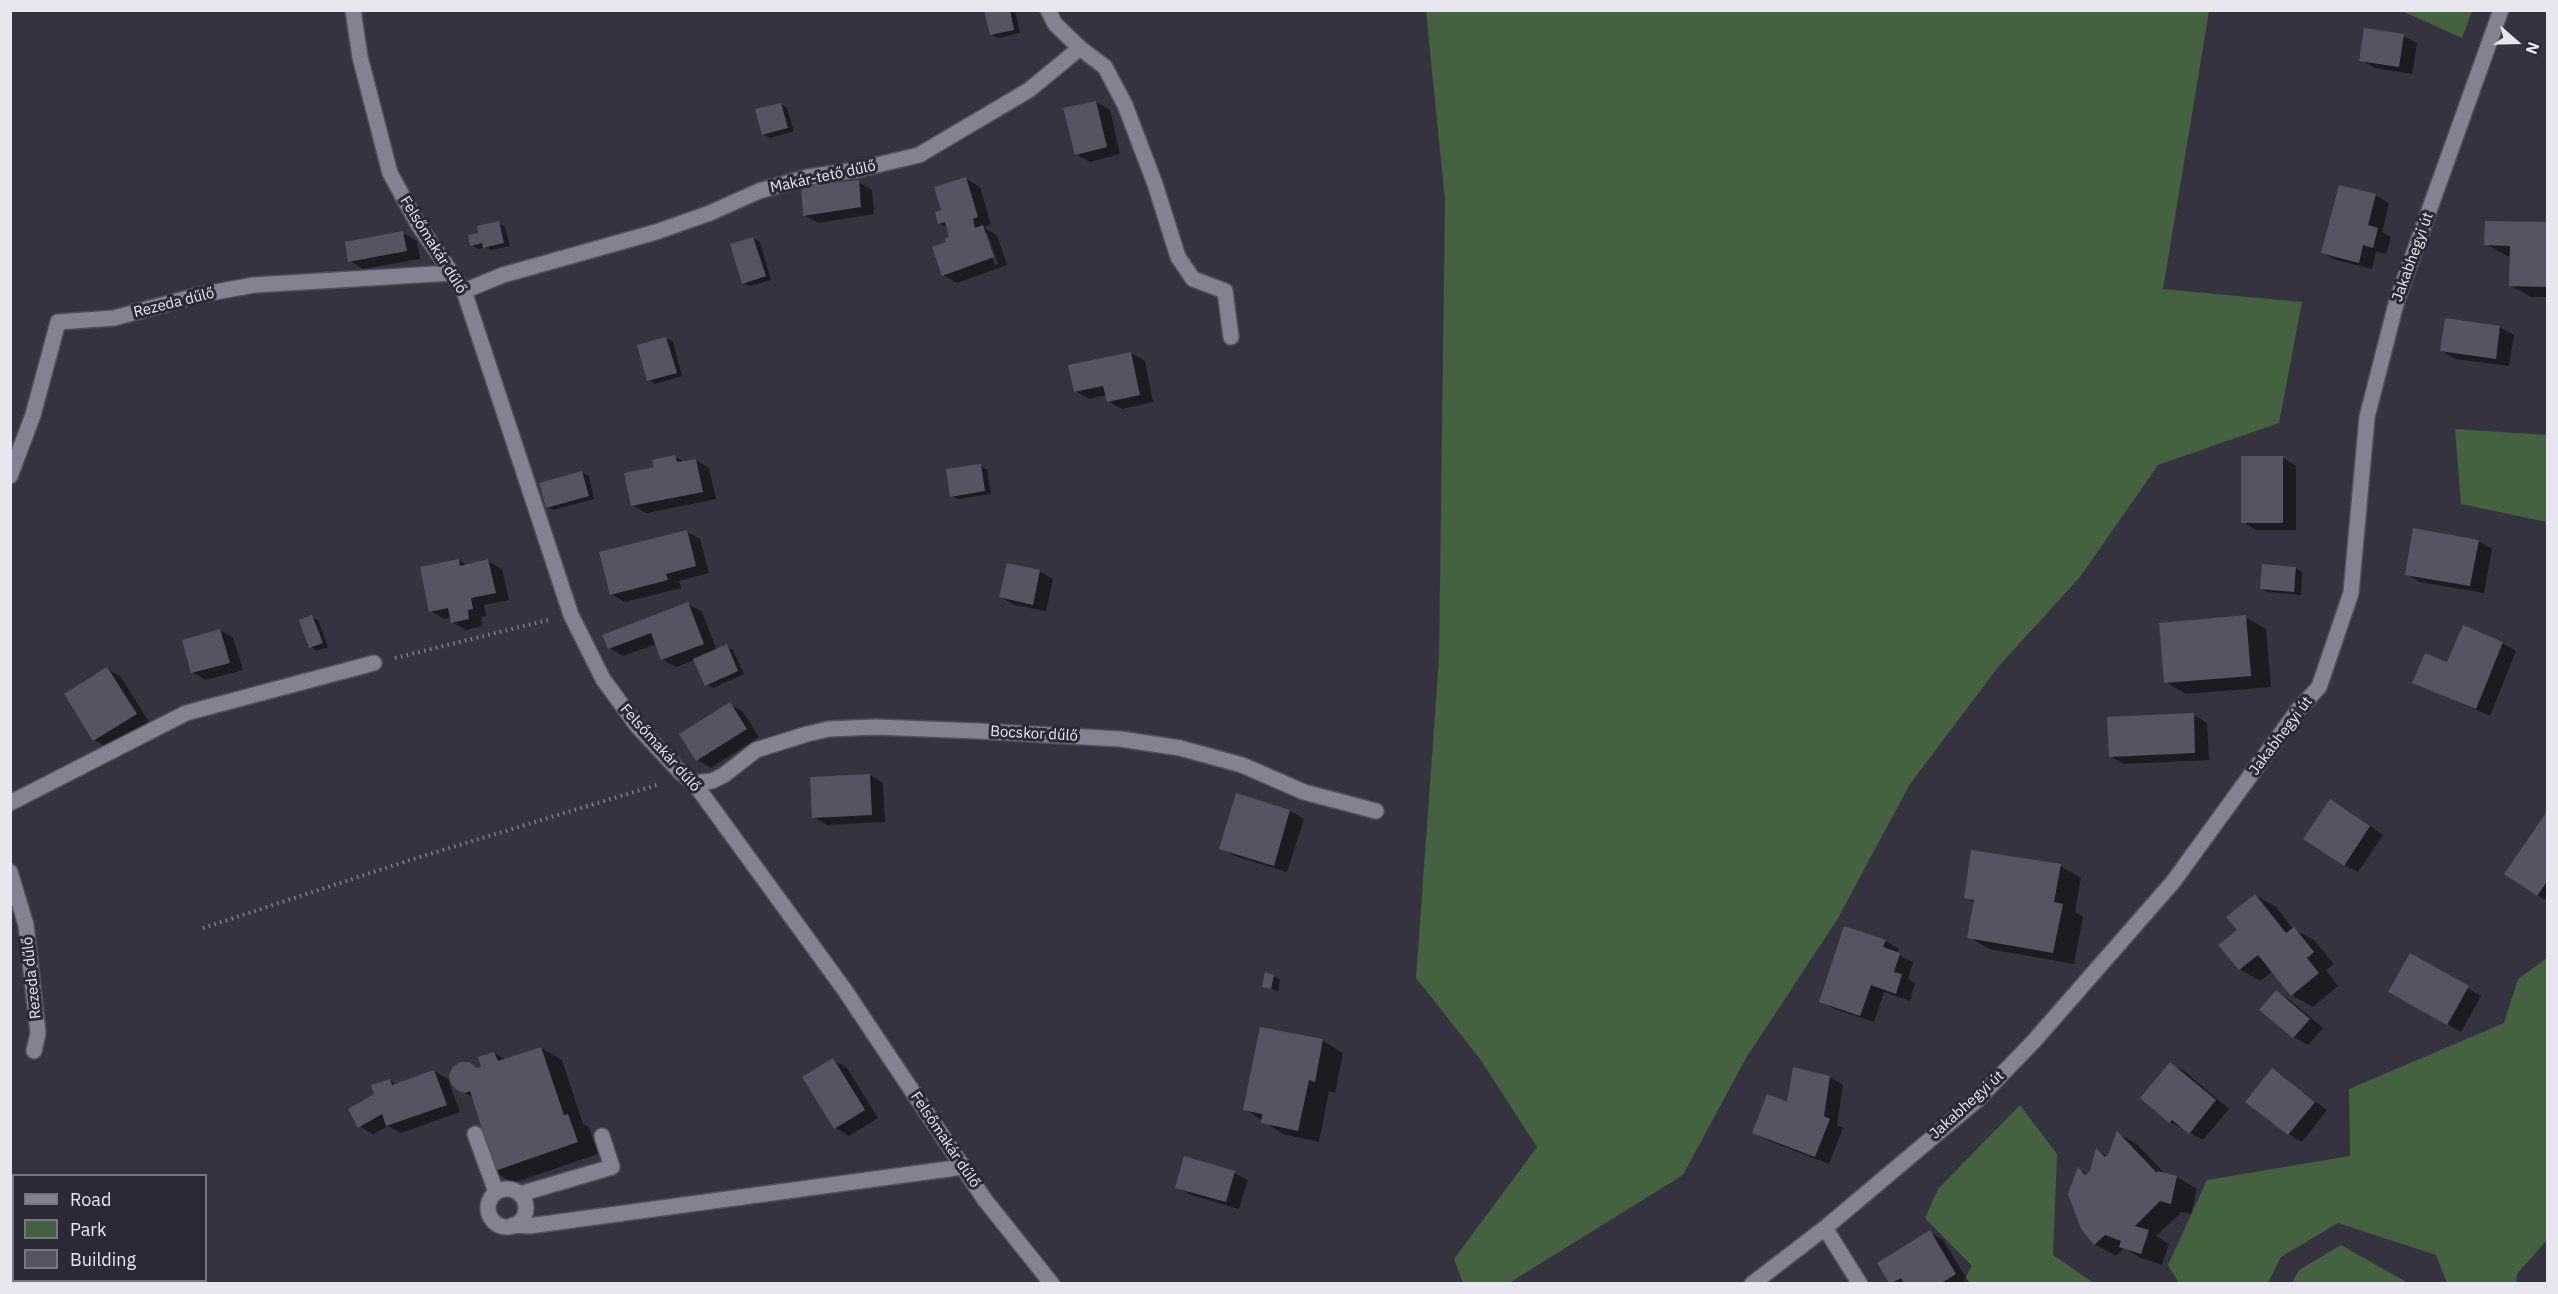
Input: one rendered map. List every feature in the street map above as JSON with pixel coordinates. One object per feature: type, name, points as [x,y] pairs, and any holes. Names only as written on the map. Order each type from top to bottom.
[{"type":"street","name":"Felsőmakár dűlő","points":[[353,10],[360,57],[390,173],[418,226],[464,291],[571,615],[603,679],[638,728],[694,783],[844,989],[985,1200],[1052,1284]]},
{"type":"street","points":[[1048,10],[1055,24],[1080,48],[1105,67],[1125,105],[1155,184],[1178,257],[1193,279],[1225,291],[1231,337]]},
{"type":"street","name":"Jakabhegyi út","points":[[1752,1284],[1825,1228],[1977,1100],[2034,1041],[2173,882],[2298,710],[2319,687],[2352,593],[2367,417],[2397,300],[2501,10]]},
{"type":"street","name":"Makár-tető dűlő","points":[[464,291],[503,275],[656,232],[710,213],[759,191],[808,177],[856,170],[919,155],[1029,90],[1080,48]]},
{"type":"street","name":"Rezeda dűlő","points":[[10,476],[33,415],[58,322],[114,318],[199,295],[254,285],[452,273]]},
{"type":"street","points":[[10,803],[186,713],[374,663]]},
{"type":"street","name":"Bocskor dűlő","points":[[694,783],[712,781],[724,775],[756,750],[830,729],[875,727],[978,731],[1120,739],[1180,748],[1242,765],[1304,792],[1376,811]]},
{"type":"street","name":"Rezeda dűlő","points":[[10,872],[26,925],[38,1033],[34,1051]]},
{"type":"street","points":[[475,1134],[496,1192]]},
{"type":"street","points":[[520,1194],[612,1167],[602,1136]]},
{"type":"street","points":[[513,1225],[519,1223],[525,1212],[524,1199],[520,1194],[509,1189],[496,1192],[489,1202],[489,1214],[496,1223],[501,1226],[529,1226],[963,1167]]},
{"type":"street","points":[[1825,1228],[1860,1284]]},
{"type":"path","points":[[374,663],[471,637],[571,615]]},
{"type":"path","points":[[203,928],[407,861],[668,781],[694,783]]},
{"type":"green space","points":[[1426,11],[2209,11],[2163,289],[2302,302],[2279,423],[2158,465],[2080,577],[1999,666],[1910,784],[1837,920],[1746,1058],[1683,1175],[1509,1283],[1463,1283],[1454,1259],[1537,1147],[1480,1059],[1416,978],[1439,659],[1445,200]]},
{"type":"green space","points":[[2402,11],[2472,11],[2462,38]]},
{"type":"green space","points":[[2455,429],[2547,435],[2547,522],[2461,504]]},
{"type":"green space","points":[[2547,958],[2547,1240],[2517,1274],[2516,1283],[2447,1283],[2436,1255],[2338,1223],[2281,1257],[2268,1283],[2179,1283],[2168,1265],[2207,1180],[2350,1156],[2349,1089],[2504,1023],[2518,979]]},
{"type":"green space","points":[[2020,1105],[2057,1154],[2053,1255],[2091,1281],[2090,1283],[1962,1283],[1972,1266],[1925,1218],[1938,1189]]},
{"type":"green space","points":[[2341,1245],[2408,1283],[2292,1283],[2299,1270]]},
{"type":"building","points":[[984,10],[1010,10],[1014,30],[990,35]]},
{"type":"building","points":[[2364,28],[2404,34],[2399,67],[2359,61]]},
{"type":"building","points":[[1096,101],[1107,147],[1075,155],[1063,108]]},
{"type":"building","points":[[781,103],[788,128],[762,135],[755,109]]},
{"type":"building","points":[[966,177],[978,217],[973,219],[975,228],[983,225],[994,257],[942,276],[932,247],[946,242],[945,238],[949,237],[945,222],[938,224],[935,212],[941,210],[934,187]]},
{"type":"building","points":[[859,180],[861,207],[803,216],[801,186]]},
{"type":"building","points":[[2339,185],[2376,194],[2368,225],[2378,228],[2373,248],[2363,245],[2359,263],[2321,253]]},
{"type":"building","points":[[499,221],[504,243],[483,248],[482,243],[470,246],[468,235],[478,233],[477,226]]},
{"type":"building","points":[[2485,221],[2548,222],[2548,287],[2509,286],[2510,246],[2484,245]]},
{"type":"building","points":[[403,231],[407,251],[348,262],[345,242]]},
{"type":"building","points":[[753,237],[766,276],[742,284],[730,244]]},
{"type":"building","points":[[2445,318],[2500,326],[2496,359],[2440,351]]},
{"type":"building","points":[[666,337],[677,373],[647,381],[637,345]]},
{"type":"building","points":[[1131,352],[1140,395],[1107,402],[1103,386],[1074,392],[1068,365]]},
{"type":"building","points":[[675,455],[677,462],[696,459],[703,492],[631,506],[624,473],[654,467],[652,460]]},
{"type":"building","points":[[2241,456],[2283,456],[2283,523],[2241,523]]},
{"type":"building","points":[[981,464],[985,491],[950,497],[946,469]]},
{"type":"building","points":[[582,471],[589,496],[546,508],[539,483]]},
{"type":"building","points":[[2413,528],[2479,540],[2470,586],[2405,575]]},
{"type":"building","points":[[687,530],[696,566],[666,574],[668,580],[610,595],[599,552]]},
{"type":"building","points":[[459,559],[460,566],[488,559],[496,593],[471,598],[473,609],[468,610],[469,619],[451,623],[448,608],[429,612],[420,567]]},
{"type":"building","points":[[1007,563],[1040,570],[1033,605],[999,597]]},
{"type":"building","points":[[2262,564],[2296,567],[2294,592],[2260,589]]},
{"type":"building","points":[[688,602],[704,644],[661,660],[651,633],[608,649],[602,635]]},
{"type":"building","points":[[312,615],[323,643],[309,648],[299,620]]},
{"type":"building","points":[[2246,615],[2251,676],[2164,683],[2159,623]]},
{"type":"building","points":[[2463,625],[2503,642],[2476,709],[2412,683],[2425,653],[2447,662]]},
{"type":"building","points":[[220,629],[230,663],[191,673],[182,640]]},
{"type":"building","points":[[727,644],[738,671],[705,686],[693,659]]},
{"type":"building","points":[[107,667],[137,714],[93,741],[64,694]]},
{"type":"building","points":[[730,702],[747,729],[696,761],[679,734]]},
{"type":"building","points":[[2194,713],[2195,753],[2109,757],[2107,717]]},
{"type":"building","points":[[870,774],[872,815],[812,818],[810,777]]},
{"type":"building","points":[[1236,793],[1290,810],[1274,866],[1219,849]]},
{"type":"building","points":[[2330,799],[2370,826],[2344,866],[2303,839]]},
{"type":"building","points":[[2548,810],[2548,880],[2537,896],[2504,874]]},
{"type":"building","points":[[1971,850],[2061,864],[2054,902],[2063,904],[2053,953],[1967,938],[1974,900],[1964,898]]},
{"type":"building","points":[[2255,894],[2286,933],[2294,927],[2314,952],[2307,958],[2319,973],[2291,996],[2258,955],[2239,970],[2218,945],[2237,930],[2226,917]]},
{"type":"building","points":[[1844,926],[1886,940],[1883,947],[1900,953],[1894,972],[1902,974],[1896,994],[1871,985],[1860,1016],[1819,1002]]},
{"type":"building","points":[[2410,953],[2469,986],[2447,1025],[2388,992]]},
{"type":"building","points":[[1265,972],[1274,975],[1271,989],[1262,987]]},
{"type":"building","points":[[2276,990],[2310,1019],[2293,1038],[2259,1010]]},
{"type":"building","points":[[1260,1027],[1323,1039],[1315,1082],[1309,1080],[1298,1131],[1261,1123],[1262,1114],[1243,1110]]},
{"type":"building","points":[[541,1047],[564,1115],[568,1114],[578,1142],[492,1172],[480,1137],[484,1135],[470,1091],[465,1093],[457,1090],[451,1084],[449,1075],[453,1067],[460,1062],[469,1062],[477,1068],[481,1067],[478,1057],[494,1052],[498,1061]]},
{"type":"building","points":[[833,1058],[865,1110],[834,1129],[802,1077]]},
{"type":"building","points":[[2170,1062],[2216,1100],[2189,1134],[2172,1120],[2169,1123],[2140,1098]]},
{"type":"building","points":[[1793,1067],[1830,1076],[1824,1116],[1830,1119],[1815,1157],[1752,1133],[1767,1094],[1787,1102]]},
{"type":"building","points":[[2272,1068],[2315,1102],[2288,1135],[2245,1102]]},
{"type":"building","points":[[434,1070],[447,1105],[386,1126],[382,1114],[358,1128],[348,1109],[374,1094],[371,1085],[390,1079],[392,1085]]},
{"type":"building","points":[[2117,1131],[2157,1173],[2157,1171],[2177,1176],[2171,1204],[2160,1201],[2135,1226],[2149,1230],[2141,1254],[2119,1247],[2121,1241],[2105,1235],[2094,1245],[2081,1229],[2068,1194],[2078,1167],[2085,1175],[2090,1171],[2096,1148],[2105,1157],[2108,1155]]},
{"type":"building","points":[[1184,1156],[1235,1171],[1226,1202],[1175,1188]]},
{"type":"building","points":[[1930,1230],[1956,1274],[1940,1284],[1904,1284],[1901,1278],[1890,1284],[1877,1263]]}]
